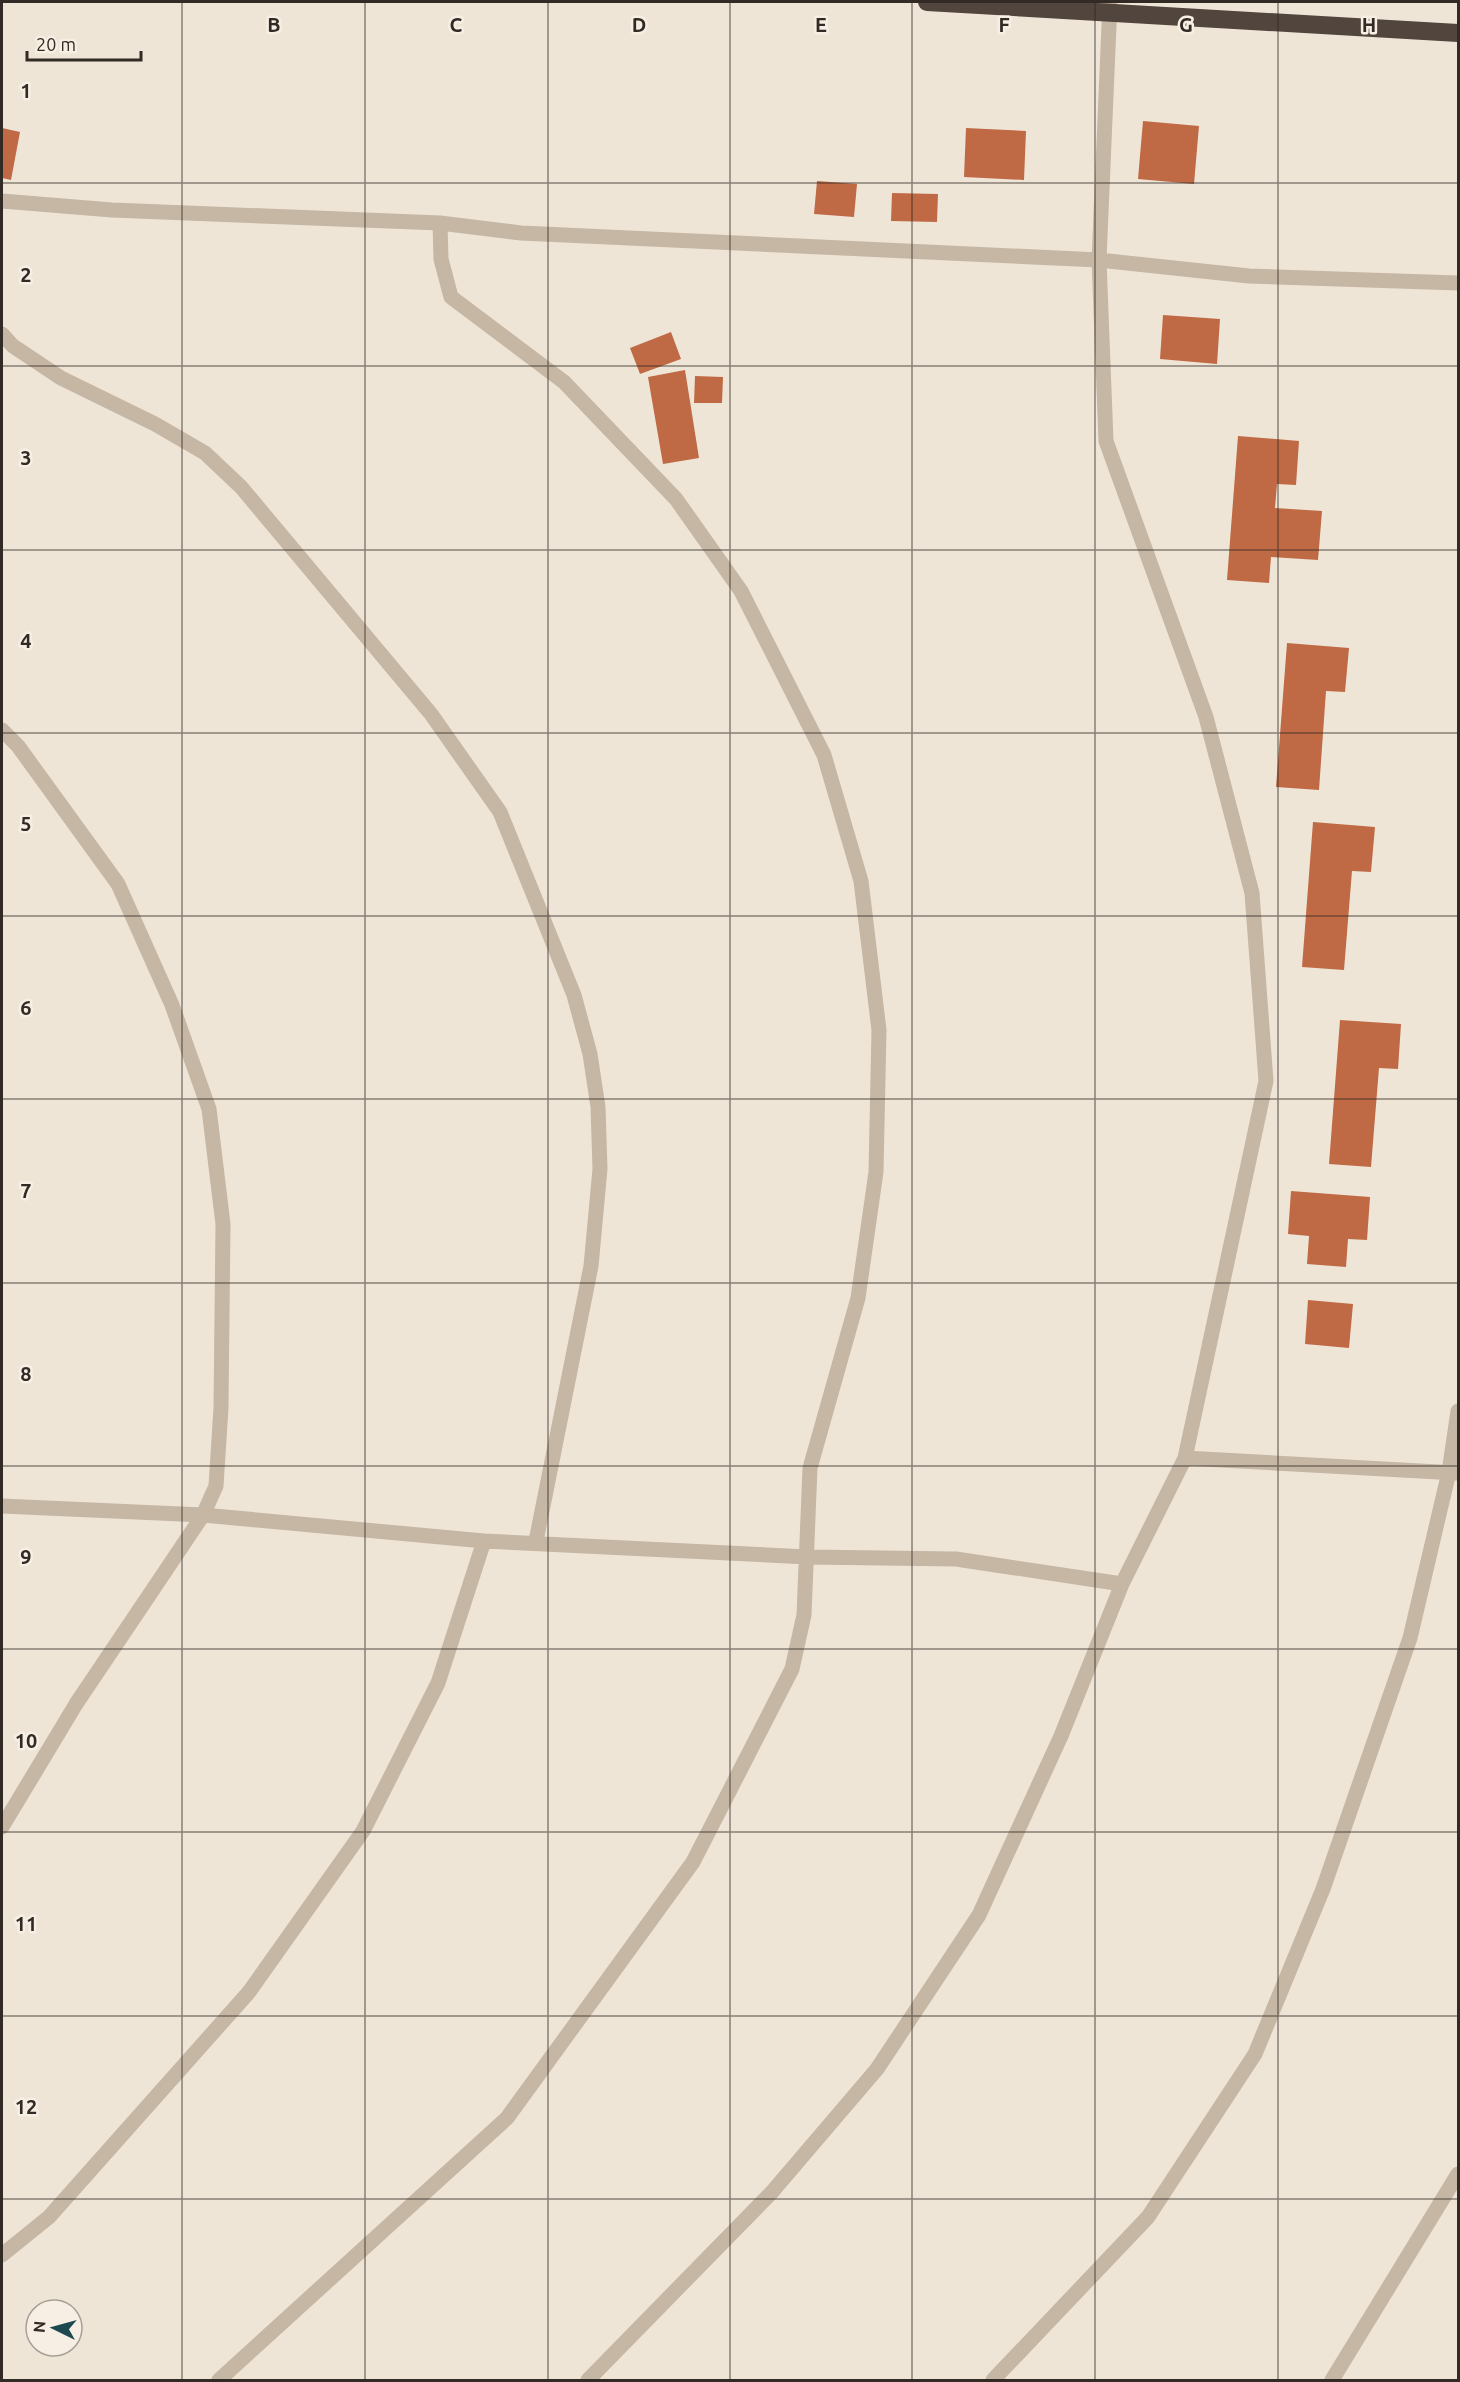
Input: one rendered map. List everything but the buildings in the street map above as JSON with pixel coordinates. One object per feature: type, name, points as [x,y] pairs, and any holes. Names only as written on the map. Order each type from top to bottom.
[{"type":"highway","points":[[927,2],[1107,5],[1458,33]]},
{"type":"street","points":[[588,2380],[772,2192],[877,2069],[979,1915],[1061,1736],[1122,1584],[1185,1458],[1266,1081],[1253,904],[1206,717],[1106,441],[1099,261],[1107,5]]},
{"type":"street","points":[[2,201],[112,210],[440,223],[521,233],[1099,261],[1249,276],[1458,283]]},
{"type":"street","points":[[219,2380],[507,2118],[693,1862],[792,1669],[804,1615],[810,1468],[858,1298],[876,1172],[879,1030],[861,881],[824,755],[741,591],[676,499],[564,382],[451,297],[441,260],[440,223]]},
{"type":"street","points":[[2,334],[13,346],[61,378],[155,424],[205,453],[234,480],[431,714],[500,812],[574,995],[590,1054],[598,1107],[600,1169],[591,1266],[536,1541]]},
{"type":"street","points":[[2,730],[18,746],[118,884],[172,1005],[209,1109],[223,1224],[221,1408],[216,1486],[203,1515],[76,1704],[2,1827]]},
{"type":"street","points":[[993,2380],[1148,2217],[1255,2054],[1323,1889],[1410,1638],[1454,1472],[1458,1411]]},
{"type":"street","points":[[1185,1458],[1454,1472]]},
{"type":"street","points":[[2,1506],[203,1515],[484,1541],[536,1541],[808,1557],[956,1558],[1122,1584]]},
{"type":"street","points":[[2,2255],[49,2217],[249,1992],[363,1831],[438,1683],[484,1541]]},
{"type":"street","points":[[1332,2380],[1458,2174]]}]
